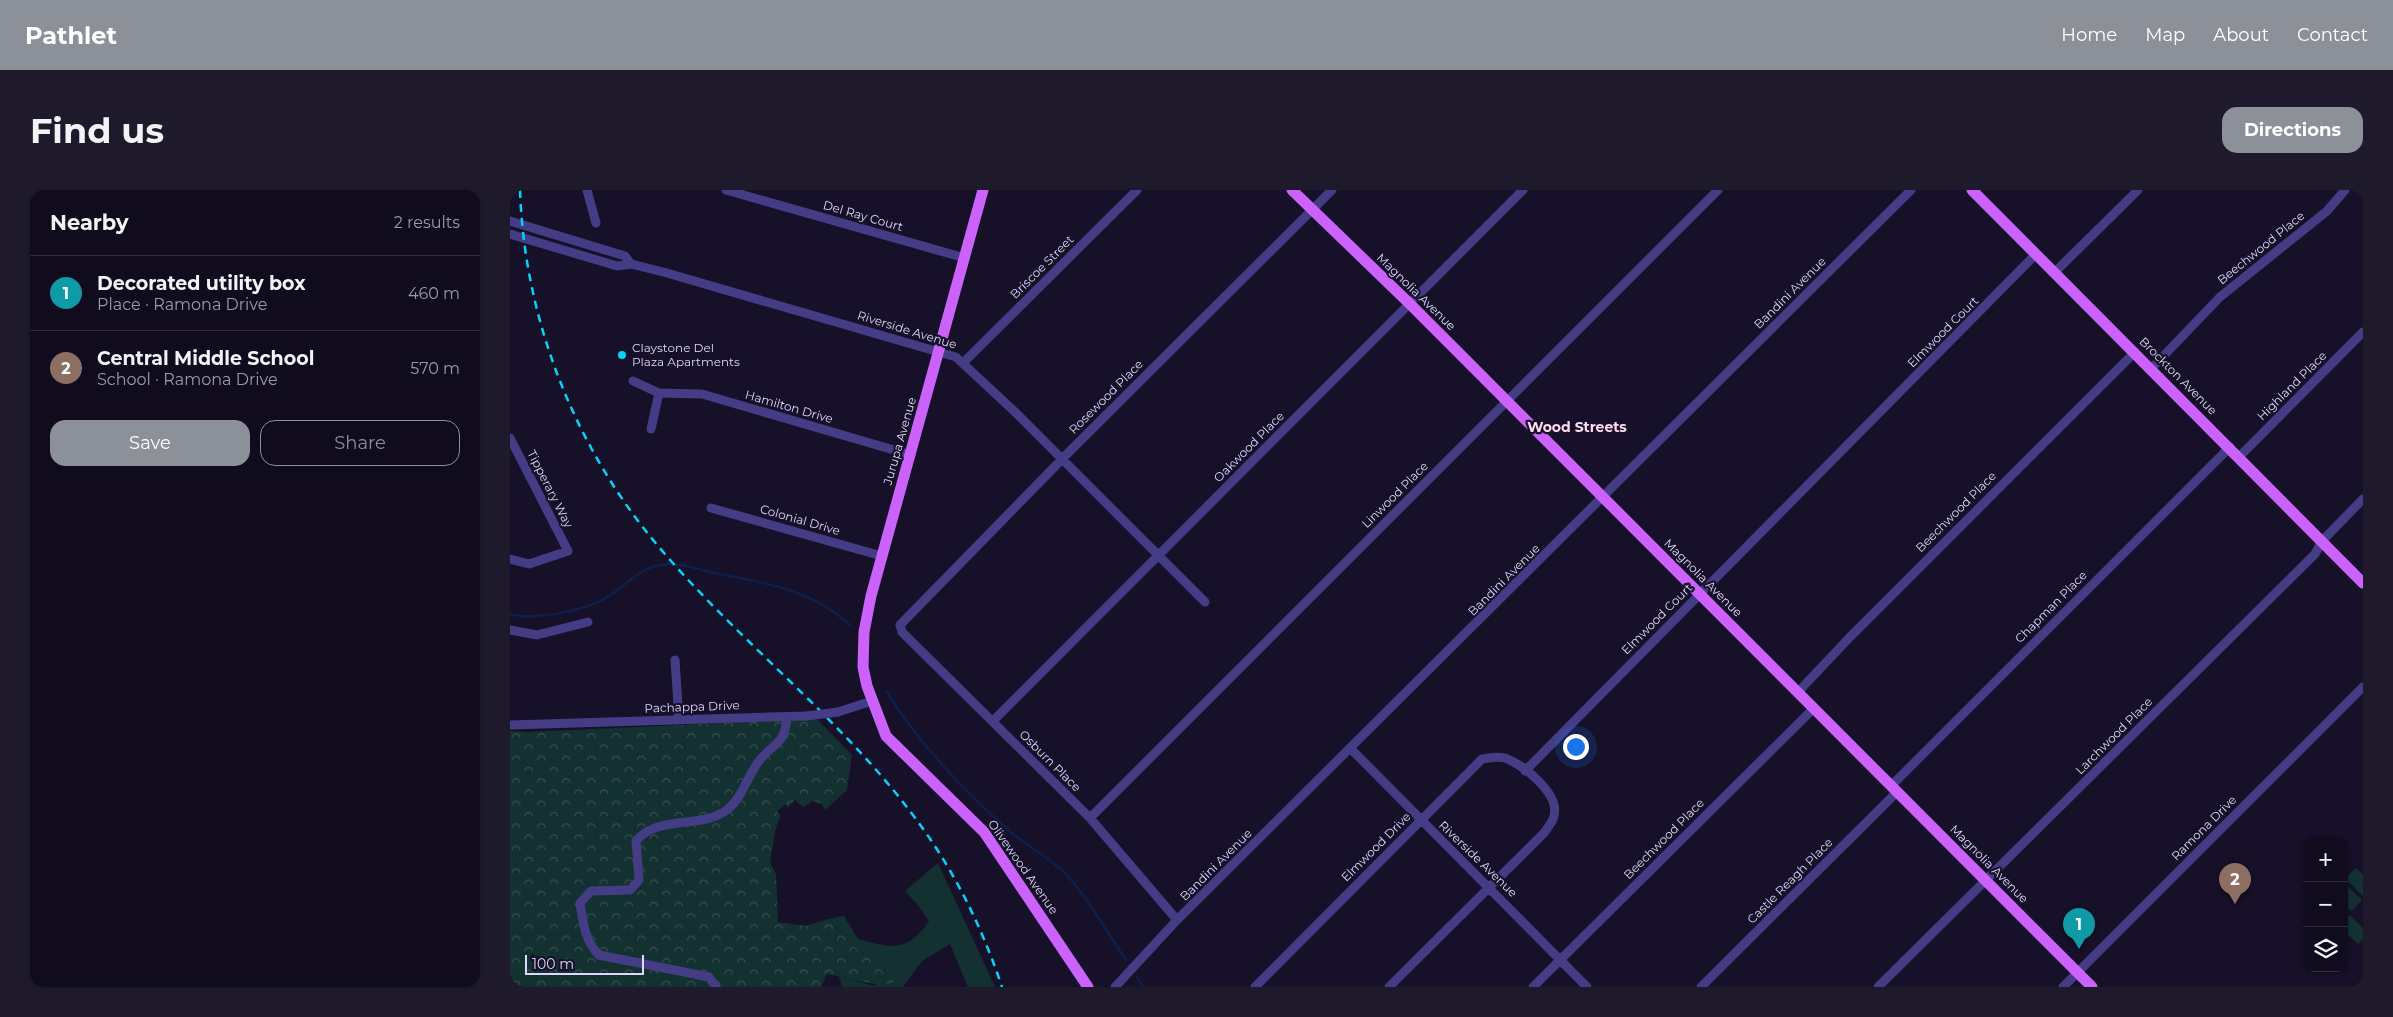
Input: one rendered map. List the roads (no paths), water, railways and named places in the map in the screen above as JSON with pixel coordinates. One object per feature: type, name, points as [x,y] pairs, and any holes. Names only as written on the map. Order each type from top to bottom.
[{"type":"main road","name":"Jurupa Avenue","points":[[872,701],[863,666],[864,632],[882,556],[983,190]]},
{"type":"main road","name":"Magnolia Avenue","points":[[1292,190],[1410,304],[2092,987]]},
{"type":"main road","name":"Brockton Avenue","points":[[1972,190],[2230,447],[2363,583]]},
{"type":"main road","name":"Olivewood Avenue","points":[[872,701],[886,736],[984,832],[1088,987]]},
{"type":"street","points":[[587,190],[596,223]]},
{"type":"street","name":"Del Ray Court","points":[[726,190],[965,258]]},
{"type":"street","name":"Briscoe Street","points":[[964,362],[1137,190]]},
{"type":"street","name":"Rosewood Place","points":[[900,625],[1061,460],[1332,190]]},
{"type":"street","name":"Oakwood Place","points":[[993,722],[1523,190]]},
{"type":"street","name":"Linwood Place","points":[[1090,818],[1718,190]]},
{"type":"street","name":"Bandini Avenue","points":[[1115,987],[1177,920],[1911,190]]},
{"type":"street","points":[[2055,272],[2138,190]]},
{"type":"street","name":"Beechwood Place","points":[[2150,369],[2220,297],[2326,211],[2345,190]]},
{"type":"street","name":"Riverside Avenue","points":[[510,220],[625,256],[631,264]]},
{"type":"street","name":"Riverside Avenue","points":[[510,234],[617,266],[631,264],[956,357],[964,362],[1205,602]]},
{"type":"street","name":"Elmwood Court","points":[[1525,771],[2036,254]]},
{"type":"street","name":"Highland Place","points":[[2239,457],[2363,332]]},
{"type":"street","name":"Beechwood Place","points":[[1798,692],[1850,637],[2135,352]]},
{"type":"street","name":"Hamilton Drive","points":[[633,381],[659,393],[702,394],[911,455]]},
{"type":"street","points":[[651,429],[659,393]]},
{"type":"street","name":"Tipperary Way","points":[[510,438],[568,551],[530,564],[510,558]]},
{"type":"street","name":"Chapman Place","points":[[1894,789],[2230,447]]},
{"type":"street","name":"Larchwood Place","points":[[1878,987],[2315,554],[2322,541],[2363,499]]},
{"type":"street","name":"Colonial Drive","points":[[711,508],[882,556]]},
{"type":"street","points":[[510,630],[537,635],[588,622]]},
{"type":"street","name":"Osburn Place","points":[[900,625],[902,632],[1090,818],[1177,920]]},
{"type":"street","points":[[675,660],[679,720]]},
{"type":"street","name":"Ramona Drive","points":[[2063,987],[2363,687]]},
{"type":"street","name":"Pachappa Drive","points":[[510,725],[787,718],[838,712],[872,701]]},
{"type":"street","name":"Beechwood Place","points":[[1533,987],[1814,708]]},
{"type":"street","points":[[716,987],[709,977],[599,955],[590,946],[583,923],[580,903],[591,890],[630,890],[638,880],[636,842],[644,832],[675,823],[716,815],[728,809],[740,794],[749,774],[757,763],[785,735],[787,718]]},
{"type":"street","name":"Riverside Avenue","points":[[1351,749],[1420,820],[1489,886],[1587,987]]},
{"type":"street","name":"Elmwood Drive","points":[[1255,987],[1482,759],[1504,758],[1515,762],[1525,771]]},
{"type":"street","points":[[1389,987],[1544,833],[1554,817],[1554,805],[1549,791],[1525,771]]},
{"type":"street","name":"Castle Reagh Place","points":[[1701,987],[1894,789]]},
{"type":"waterway","points":[[510,614],[533,616],[575,610],[609,596],[647,569],[654,566],[674,564],[786,589],[819,603],[850,625]]},
{"type":"waterway","points":[[887,692],[913,730],[942,765],[974,798],[1015,836],[1065,873],[1079,890],[1126,960]]},
{"type":"waterway","points":[[1137,977],[1143,987]]},
{"type":"railway","points":[[520,190],[523,236],[531,283],[542,328],[557,373],[575,416],[596,458],[621,497],[649,535],[682,573],[862,754],[895,792],[926,833],[960,888],[979,927],[1002,987]]},
{"type":"place","name":"Claystone Del Plaza Apartments","points":[[622,355]]},
{"type":"place","name":"Central Middle School","points":[[2235,904]]},
{"type":"place","name":"Decorated utility box","points":[[2079,949]]},
{"type":"district","name":"Wood Streets","points":[[1577,427]]}]
